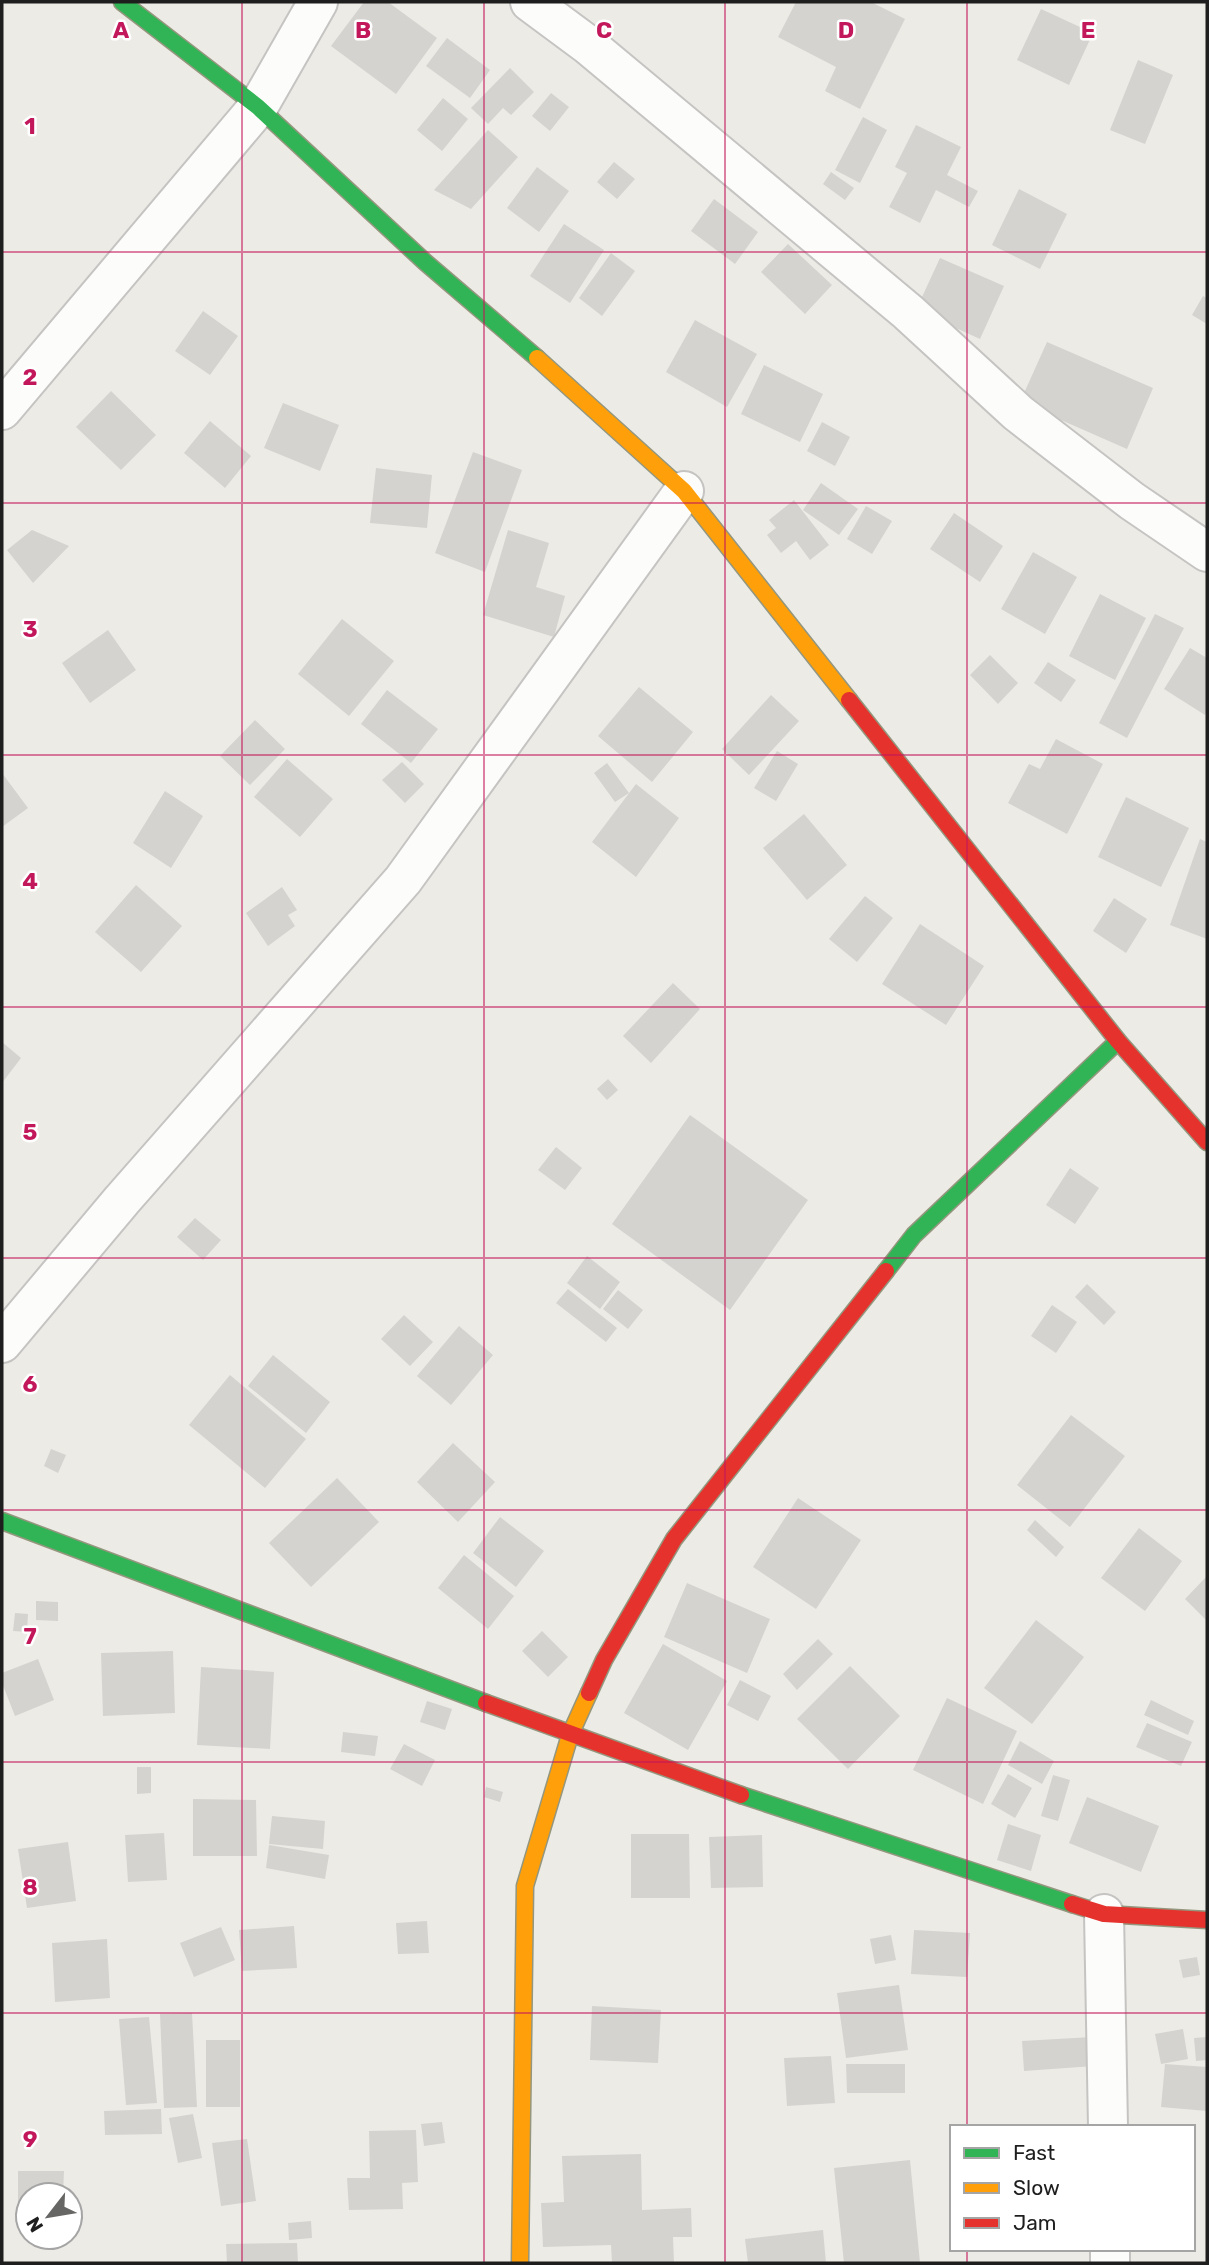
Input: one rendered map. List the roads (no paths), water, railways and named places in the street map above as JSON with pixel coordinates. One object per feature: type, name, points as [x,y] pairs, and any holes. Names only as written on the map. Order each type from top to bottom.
[{"type":"street","points":[[122,2],[258,107],[425,262],[597,409],[684,491],[1118,1041],[1207,1142]]},
{"type":"street","points":[[2,410],[258,107],[318,2]]},
{"type":"street","points":[[530,2],[588,46],[908,312],[1018,413],[1132,501],[1207,552]]},
{"type":"street","points":[[2,1343],[122,1200],[403,880],[684,491]]},
{"type":"street","points":[[520,2263],[525,1886],[570,1735],[604,1660],[674,1538],[914,1235],[1118,1041]]},
{"type":"street","points":[[2,1521],[570,1735],[842,1830],[1104,1914],[1207,1920]]},
{"type":"street","points":[[1104,1914],[1108,2125]]}]
